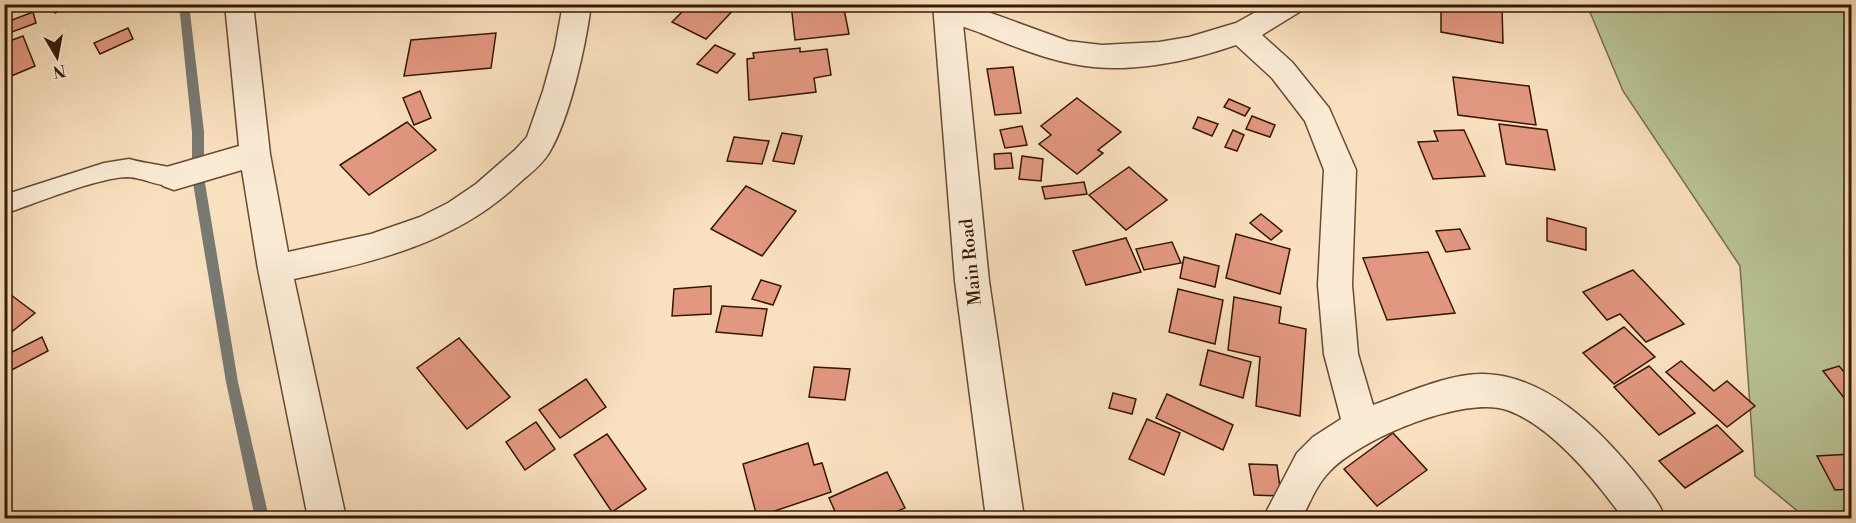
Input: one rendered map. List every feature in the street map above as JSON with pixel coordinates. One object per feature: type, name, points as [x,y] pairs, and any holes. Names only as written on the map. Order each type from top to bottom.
[{"type":"street","points":[[239,4],[241,158],[275,268],[327,519]]},
{"type":"street","points":[[275,268],[365,250],[412,236],[461,212],[503,180],[538,145],[555,100],[574,31],[578,4]]},
{"type":"street","points":[[947,6],[1017,37],[1076,54],[1136,56],[1189,47],[1242,33],[1280,14],[1291,4]]},
{"type":"street","name":"Main Road","points":[[947,6],[972,281],[1005,519]]},
{"type":"street","points":[[1242,33],[1282,70],[1318,116],[1340,170],[1336,296],[1341,354],[1361,426]]},
{"type":"street","points":[[174,177],[241,158]]},
{"type":"street","points":[[1282,519],[1314,461],[1335,441],[1361,426],[1442,398],[1483,389],[1518,396],[1562,423],[1624,487],[1646,519]]},
{"type":"lane","points":[[4,205],[104,172],[129,168],[153,175],[174,177]]},
{"type":"green space","points":[[1587,5],[1851,5],[1851,518],[1806,518],[1755,476],[1740,266],[1623,91]]},
{"type":"building","points":[[48,4],[71,4],[55,13]]},
{"type":"building","points":[[690,4],[739,4],[706,39],[672,22]]},
{"type":"building","points":[[791,4],[843,4],[849,34],[795,40]]},
{"type":"building","points":[[1441,4],[1484,4],[1502,8],[1503,43],[1441,32]]},
{"type":"building","points":[[33,12],[36,23],[4,35],[4,23]]},
{"type":"building","points":[[128,28],[133,39],[100,54],[94,43]]},
{"type":"building","points":[[496,33],[491,68],[404,76],[411,40]]},
{"type":"building","points":[[23,36],[35,66],[4,79],[4,43]]},
{"type":"building","points":[[715,45],[735,54],[717,73],[697,64]]},
{"type":"building","points":[[800,48],[800,52],[827,49],[831,75],[814,78],[816,92],[749,100],[747,59],[754,58],[753,53]]},
{"type":"building","points":[[1013,67],[1021,113],[995,115],[987,69]]},
{"type":"building","points":[[1453,77],[1529,86],[1536,125],[1458,115]]},
{"type":"building","points":[[420,91],[431,118],[414,125],[403,98]]},
{"type":"building","points":[[1077,98],[1121,132],[1098,150],[1103,153],[1077,174],[1039,144],[1051,135],[1041,126]]},
{"type":"building","points":[[1229,99],[1250,108],[1245,116],[1224,107]]},
{"type":"building","points":[[1252,116],[1275,125],[1270,137],[1246,129]]},
{"type":"building","points":[[1198,117],[1218,124],[1212,136],[1193,128]]},
{"type":"building","points":[[407,122],[436,150],[369,195],[340,165]]},
{"type":"building","points":[[1499,124],[1547,130],[1555,170],[1506,164]]},
{"type":"building","points":[[1022,126],[1027,145],[1005,148],[1000,130]]},
{"type":"building","points":[[1233,130],[1244,135],[1237,151],[1225,147]]},
{"type":"building","points":[[1464,130],[1485,176],[1433,179],[1418,142],[1438,141],[1434,131]]},
{"type":"building","points":[[782,133],[802,136],[794,164],[773,161]]},
{"type":"building","points":[[734,137],[769,141],[762,164],[727,161]]},
{"type":"building","points":[[1011,153],[1013,168],[995,169],[994,154]]},
{"type":"building","points":[[1022,156],[1043,159],[1041,181],[1019,179]]},
{"type":"building","points":[[1129,167],[1167,200],[1126,230],[1089,195]]},
{"type":"building","points":[[1084,182],[1087,194],[1045,199],[1042,187]]},
{"type":"building","points":[[746,186],[796,211],[762,256],[711,229]]},
{"type":"building","points":[[1261,214],[1282,231],[1271,240],[1250,223]]},
{"type":"building","points":[[1547,218],[1586,228],[1586,250],[1547,241]]},
{"type":"building","points":[[1460,229],[1470,249],[1446,252],[1436,231]]},
{"type":"building","points":[[1236,234],[1290,249],[1280,294],[1226,278]]},
{"type":"building","points":[[1126,238],[1141,272],[1086,285],[1073,251]]},
{"type":"building","points":[[1172,242],[1181,263],[1144,270],[1136,249]]},
{"type":"building","points":[[1428,252],[1455,313],[1387,320],[1363,258]]},
{"type":"building","points":[[1184,257],[1219,266],[1215,287],[1180,278]]},
{"type":"building","points":[[1633,270],[1684,324],[1646,342],[1620,314],[1607,320],[1583,292]]},
{"type":"building","points":[[761,280],[781,286],[773,305],[752,299]]},
{"type":"building","points":[[711,286],[711,314],[672,316],[674,289]]},
{"type":"building","points":[[1178,289],[1223,300],[1215,344],[1169,332]]},
{"type":"building","points":[[7,292],[35,313],[4,338],[4,294]]},
{"type":"building","points":[[1234,297],[1281,307],[1279,323],[1306,329],[1300,416],[1256,406],[1260,357],[1228,350]]},
{"type":"building","points":[[722,306],[767,309],[762,336],[716,332]]},
{"type":"building","points":[[1624,327],[1655,357],[1614,384],[1583,353]]},
{"type":"building","points":[[42,337],[48,351],[4,374],[4,356]]},
{"type":"building","points":[[459,338],[510,397],[467,429],[417,368]]},
{"type":"building","points":[[1208,350],[1251,362],[1243,398],[1200,385]]},
{"type":"building","points":[[1681,361],[1714,391],[1727,381],[1755,406],[1727,427],[1666,372]]},
{"type":"building","points":[[1649,366],[1695,413],[1659,435],[1614,387]]},
{"type":"building","points":[[1839,366],[1852,381],[1852,408],[1823,371]]},
{"type":"building","points":[[814,367],[850,369],[845,400],[809,397]]},
{"type":"building","points":[[586,379],[606,407],[560,438],[539,410]]},
{"type":"building","points":[[1113,393],[1136,399],[1132,414],[1109,408]]},
{"type":"building","points":[[1167,394],[1233,425],[1223,450],[1156,418]]},
{"type":"building","points":[[1147,419],[1180,433],[1164,475],[1129,459]]},
{"type":"building","points":[[536,422],[555,449],[525,470],[506,442]]},
{"type":"building","points":[[1717,425],[1743,451],[1685,488],[1659,461]]},
{"type":"building","points":[[1393,433],[1427,470],[1377,506],[1344,469]]},
{"type":"building","points":[[607,434],[646,489],[612,512],[574,455]]},
{"type":"building","points":[[808,443],[814,465],[822,463],[831,492],[757,517],[743,464]]},
{"type":"building","points":[[1852,454],[1852,489],[1835,490],[1817,456]]},
{"type":"building","points":[[1249,464],[1277,465],[1281,496],[1254,495]]},
{"type":"building","points":[[887,472],[905,508],[882,518],[838,518],[829,498]]},
{"type":"waterway","points":[[184,4],[198,132],[198,177],[232,382],[262,518]]}]
